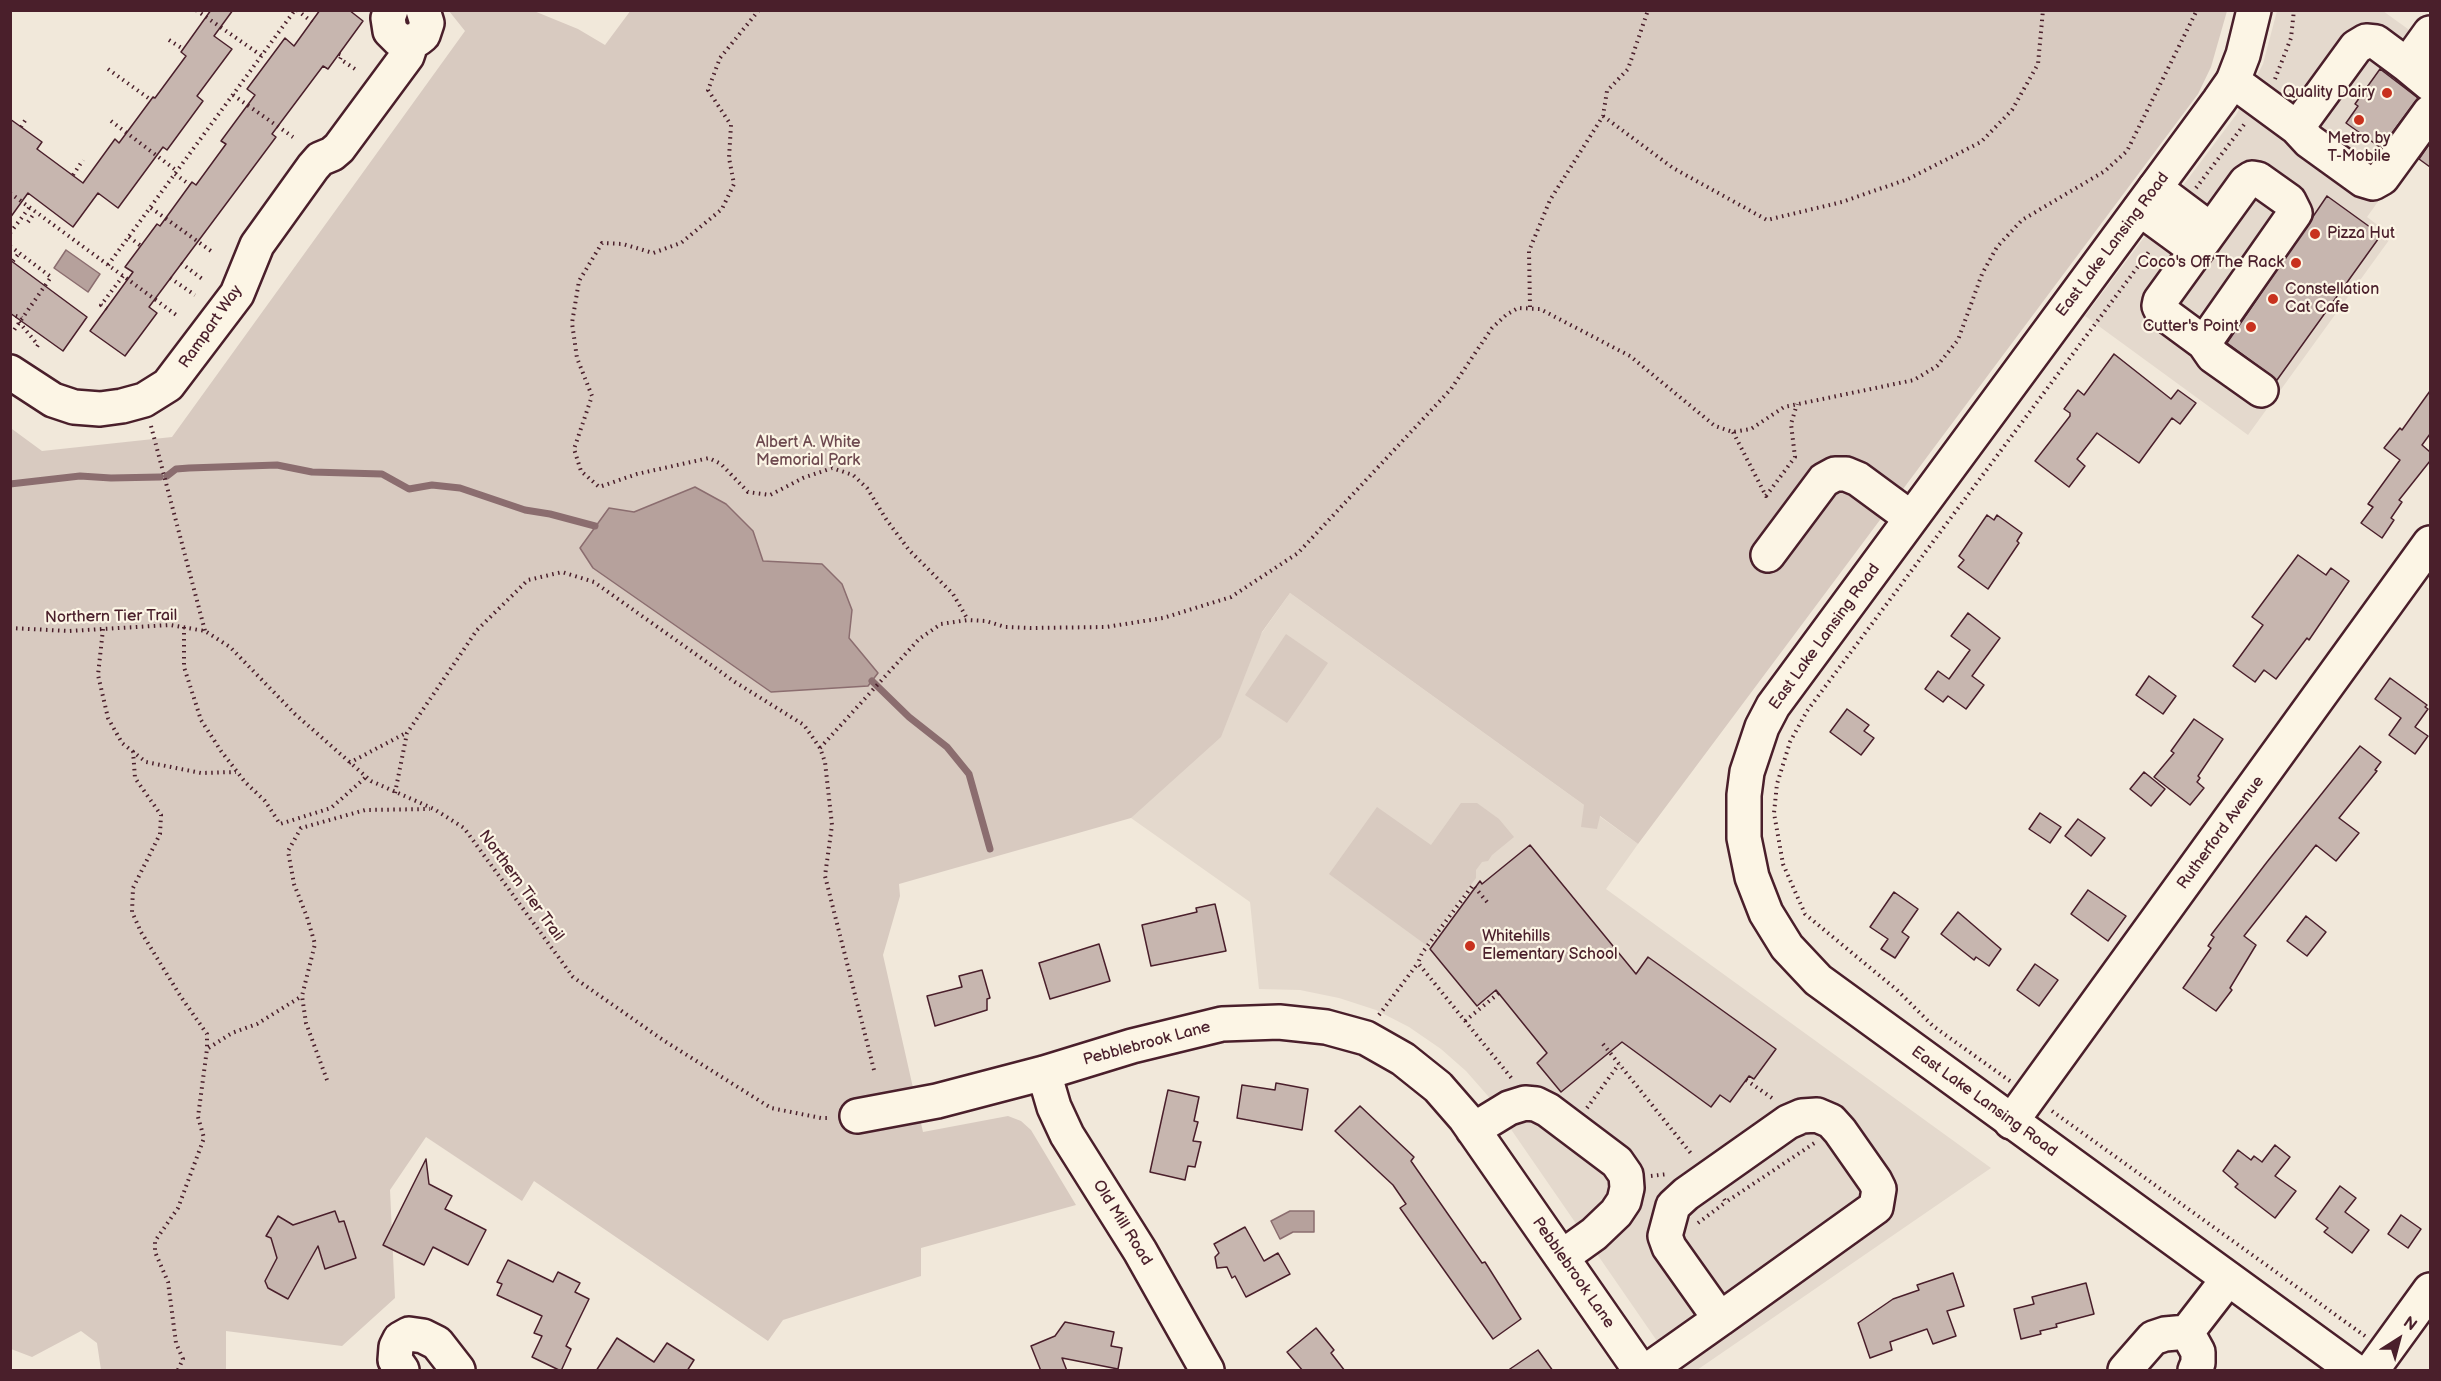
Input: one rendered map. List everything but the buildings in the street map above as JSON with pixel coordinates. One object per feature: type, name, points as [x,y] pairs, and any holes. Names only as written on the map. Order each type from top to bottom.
[{"type":"street","points":[[391,10],[388,18],[390,31],[399,40],[412,41]]},
{"type":"street","name":"Rampart Way","points":[[10,372],[53,400],[74,408],[100,409],[144,400],[160,391],[175,378],[237,294],[257,245],[313,167],[320,159],[339,148],[407,56],[412,41],[423,35],[427,23],[423,10]]},
{"type":"street","name":"East Lake Lansing Road","points":[[2254,10],[2250,32],[2233,81],[1787,686],[1762,727],[1748,772],[1743,819],[1747,858],[1758,896],[1787,947],[1799,962],[1838,996],[2354,1371]]},
{"type":"street","points":[[2417,10],[2430,21]]},
{"type":"street","points":[[2297,128],[2356,47],[2366,41],[2376,42],[2419,74],[2430,33]]},
{"type":"street","points":[[2233,81],[2354,174],[2373,183],[2382,178],[2430,112]]},
{"type":"street","points":[[2204,343],[2295,213],[2289,201],[2258,179],[2252,178],[2246,182],[2160,301],[2159,306],[2162,312],[2204,343],[2213,356],[2260,390]]},
{"type":"street","points":[[2148,198],[2204,240]]},
{"type":"street","points":[[1768,555],[1824,480],[1835,474],[1846,474],[1858,479],[1911,518]]},
{"type":"street","name":"Rutherford Avenue","points":[[2011,1122],[2430,543]]},
{"type":"street","name":"Pebblebrook Lane","points":[[850,1117],[937,1101],[1044,1073],[1132,1046],[1222,1024],[1279,1022],[1326,1027],[1366,1038],[1403,1059],[1438,1087],[1473,1130],[1641,1371]]},
{"type":"street","name":"Old Mill Road","points":[[1044,1073],[1054,1107],[1067,1135],[1140,1251],[1207,1371]]},
{"type":"street","points":[[1473,1130],[1509,1108],[1526,1103],[1536,1104],[1548,1110],[1617,1162],[1626,1175],[1627,1188],[1624,1202],[1617,1213],[1594,1234],[1562,1257]]},
{"type":"street","points":[[1648,1371],[1876,1207],[1879,1190],[1831,1120],[1817,1114],[1802,1116],[1788,1122],[1717,1190],[1673,1206],[1665,1236],[1670,1247],[1720,1319]]},
{"type":"street","points":[[2125,1371],[2153,1338],[2165,1334],[2187,1332],[2228,1279]]},
{"type":"street","points":[[2379,1361],[2430,1290]]},
{"type":"street","points":[[2187,1332],[2198,1352],[2195,1371]]},
{"type":"street","points":[[402,1371],[395,1359],[396,1347],[400,1339],[409,1334],[423,1336],[437,1343],[458,1371]]},
{"type":"path","points":[[196,10],[262,56]]},
{"type":"path","points":[[108,265],[296,10],[312,22]]},
{"type":"path","points":[[759,10],[720,58],[708,90],[731,125],[729,158],[734,184],[722,209],[681,243],[653,253],[623,244],[602,243],[579,281],[572,323],[577,358],[592,396],[574,449],[581,471],[599,486],[637,474],[709,458],[721,464],[748,492],[770,495],[803,478],[832,468],[854,475],[867,488],[885,519],[909,550],[952,594],[968,620]]},
{"type":"path","points":[[1530,307],[1529,251],[1550,200],[1603,116],[1606,91],[1628,69],[1648,10]]},
{"type":"path","points":[[1603,116],[1673,168],[1767,220],[1842,202],[1908,179],[1981,142],[2012,110],[2038,64],[2043,10]]},
{"type":"path","points":[[820,748],[919,639],[941,624],[968,620],[986,621],[1005,627],[1106,627],[1163,618],[1231,597],[1298,554],[1452,389],[1492,328],[1518,308],[1530,307],[1559,318],[1630,356],[1715,426],[1733,432],[1751,429],[1784,407],[1914,380],[1936,366],[1958,340],[1982,274],[1997,247],[2022,220],[2105,171],[2127,151],[2197,10]]},
{"type":"path","points":[[2294,10],[2291,38],[2282,65],[2261,102],[1807,711],[1790,742],[1777,784],[1774,813],[1783,864],[1805,914],[1897,990],[1934,1026],[2030,1096],[2379,1361]]},
{"type":"path","points":[[169,40],[183,49]]},
{"type":"path","points":[[339,54],[342,55],[340,59],[355,69]]},
{"type":"path","points":[[108,69],[151,100]]},
{"type":"path","points":[[233,94],[292,137]]},
{"type":"path","points":[[21,127],[26,119]]},
{"type":"path","points":[[111,121],[190,184]]},
{"type":"path","points":[[73,176],[83,160]]},
{"type":"path","points":[[10,193],[179,317]]},
{"type":"path","points":[[151,207],[211,251]]},
{"type":"path","points":[[10,233],[29,208]]},
{"type":"path","points":[[28,222],[35,212]]},
{"type":"path","points":[[129,237],[141,246]]},
{"type":"path","points":[[10,246],[51,277],[12,333]]},
{"type":"path","points":[[12,261],[19,253]]},
{"type":"path","points":[[182,263],[205,281]]},
{"type":"path","points":[[107,309],[101,305],[123,276]]},
{"type":"path","points":[[170,278],[195,295]]},
{"type":"path","points":[[10,314],[21,320],[38,345],[35,350]]},
{"type":"path","points":[[144,400],[205,631]]},
{"type":"path","points":[[1733,432],[1766,496],[1795,457],[1791,424],[1797,404]]},
{"type":"path","points":[[395,793],[407,733],[477,630],[528,580],[562,572],[594,582],[735,682],[804,725],[820,748],[825,762],[832,825],[825,876],[874,1070]]},
{"type":"path","name":"Northern Tier Trail","points":[[10,628],[69,631],[170,625],[205,631],[230,647],[295,714],[366,777],[395,793],[434,809],[464,828],[573,977],[663,1040],[771,1108],[821,1118],[850,1117]]},
{"type":"path","points":[[184,627],[184,667],[201,720],[237,772],[265,801],[280,824],[331,808],[366,777]]},
{"type":"path","points":[[103,629],[99,675],[108,718],[122,743],[146,762],[201,773],[237,772]]},
{"type":"path","points":[[350,763],[407,733]]},
{"type":"path","points":[[133,752],[135,778],[161,815],[160,834],[133,888],[132,912],[141,932],[181,998],[207,1034],[198,1117],[204,1137],[178,1208],[155,1241],[155,1252],[168,1282],[176,1343],[183,1359],[178,1371]]},
{"type":"path","points":[[327,1080],[306,1023],[302,996],[315,944],[294,884],[288,851],[301,828],[365,810],[434,809]]},
{"type":"path","points":[[1366,1038],[1378,1016],[1418,963],[1422,952],[1473,885],[1487,902]]},
{"type":"path","points":[[1418,963],[1515,1082]]},
{"type":"path","points":[[1466,1021],[1499,993]]},
{"type":"path","points":[[207,1049],[232,1033],[257,1024],[302,996]]},
{"type":"path","points":[[1604,1044],[1686,1146],[1717,1190]]},
{"type":"path","points":[[1572,1128],[1619,1064]]},
{"type":"path","points":[[1692,1227],[1717,1190],[1817,1142]]},
{"type":"shaded area","points":[[2277,11],[2383,11],[2430,45],[2430,129],[2367,217],[2392,236],[2248,435],[2085,316],[2236,115],[2263,64]]},
{"type":"shaded area","points":[[66,250],[100,274],[88,292],[54,268]]},
{"type":"shaded area","points":[[695,487],[726,504],[753,531],[763,561],[822,564],[842,584],[852,610],[849,638],[878,673],[868,686],[771,692],[593,568],[580,548],[609,508],[634,512]]},
{"type":"shaded area","name":"Whitehills Elementary School","points":[[1290,593],[1638,844],[1606,889],[1991,1168],[1697,1370],[1677,1370],[1488,1096],[1466,1071],[1441,1049],[1409,1027],[1376,1010],[1339,998],[1300,990],[1259,989],[1250,902],[1131,818]]},
{"type":"shaded area","points":[[1290,1211],[1314,1211],[1314,1232],[1293,1232],[1280,1239],[1271,1221]]},
{"type":"green space","name":"Albert A. White Memorial Park","points":[[631,10],[2227,11],[2211,67],[2198,94],[1638,844],[1600,816],[1597,829],[1581,827],[1584,805],[1290,593],[1262,632],[1221,737],[1131,818],[899,884],[900,896],[883,955],[923,1132],[1008,1116],[1021,1121],[1031,1130],[1076,1205],[921,1248],[921,1276],[783,1320],[768,1341],[534,1181],[522,1201],[426,1137],[390,1190],[395,1298],[342,1346],[226,1331],[226,1370],[101,1370],[97,1343],[81,1331],[32,1357],[11,1349],[12,429],[42,451],[172,437],[465,31],[449,11],[534,11],[578,29],[605,45]]},
{"type":"green space","points":[[1286,634],[1328,663],[1287,723],[1245,695]]},
{"type":"green space","points":[[1461,803],[1477,803],[1499,819],[1514,837],[1488,861],[1482,862],[1476,870],[1476,878],[1426,945],[1329,874],[1377,807],[1431,845]]},
{"type":"waterway","points":[[167,476],[176,469],[277,465],[312,472],[382,474],[409,489],[432,485],[460,488],[525,510],[595,526]]},
{"type":"waterway","points":[[10,484],[80,476],[160,477]]},
{"type":"waterway","points":[[872,681],[909,717],[947,747],[969,774],[990,849]]},
{"type":"place","name":"Quality Dairy","points":[[2387,93]]},
{"type":"place","name":"Metro by T-Mobile","points":[[2359,120]]},
{"type":"place","name":"Pizza Hut","points":[[2315,234]]},
{"type":"place","name":"Coco's Off The Rack","points":[[2296,263]]},
{"type":"place","name":"Constellation Cat Cafe","points":[[2273,299]]},
{"type":"place","name":"Cutter's Point","points":[[2251,327]]},
{"type":"place","name":"Whitehills Elementary School","points":[[1470,946]]}]
